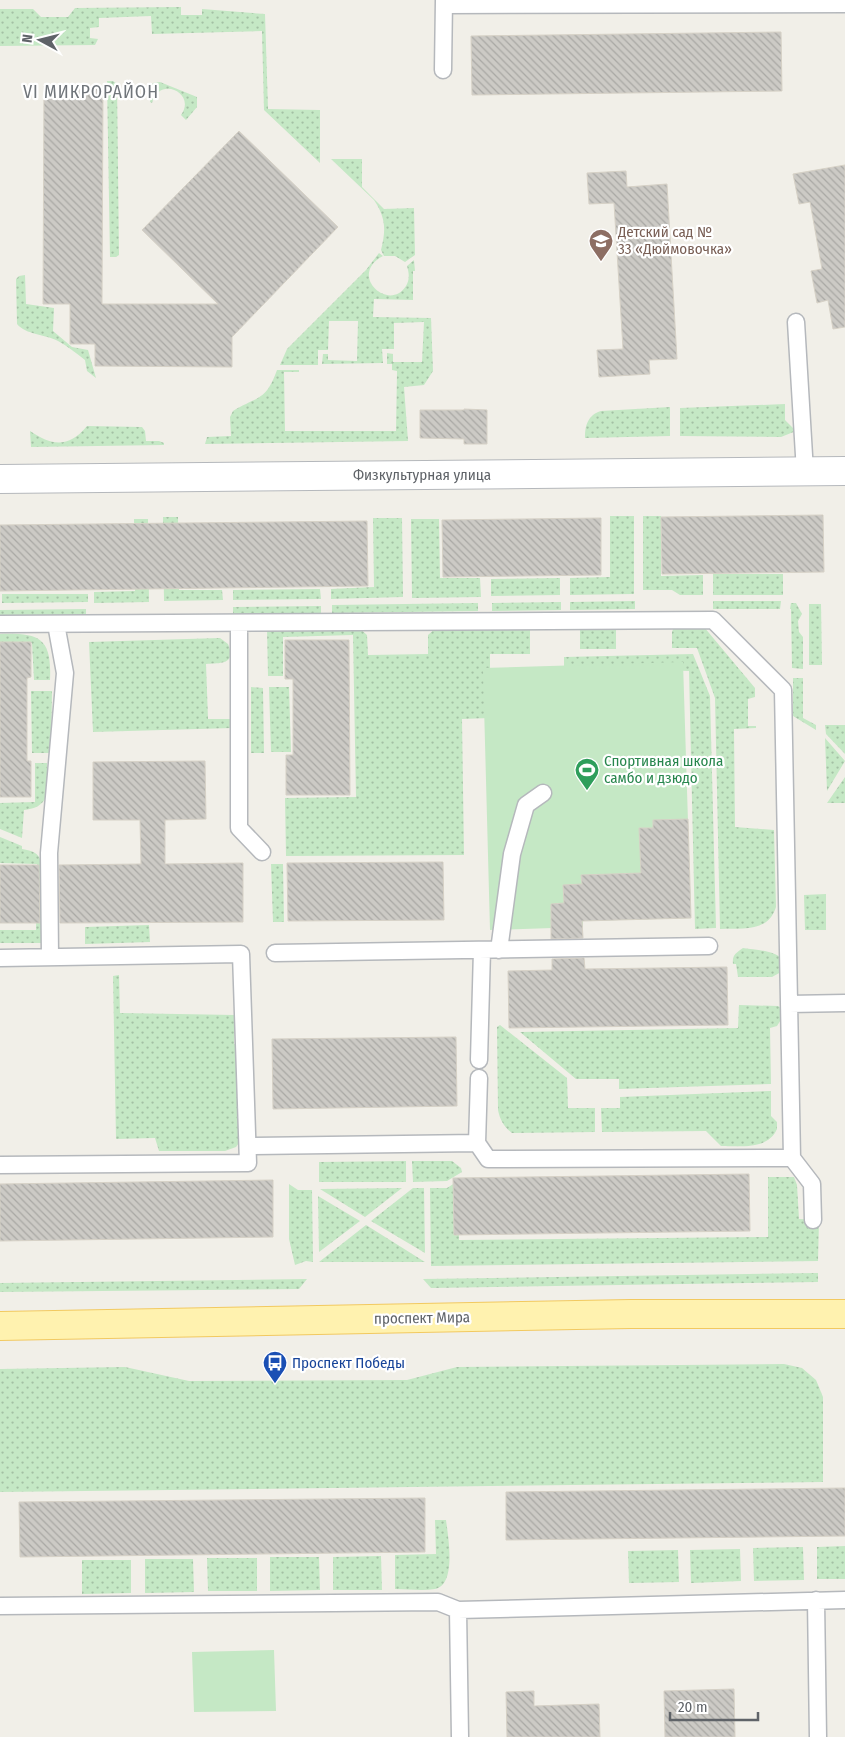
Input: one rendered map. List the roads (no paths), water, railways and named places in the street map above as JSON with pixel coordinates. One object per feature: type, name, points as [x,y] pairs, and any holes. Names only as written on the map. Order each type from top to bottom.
[{"type":"main road","name":"проспект Мира","points":[[0,1326],[621,1314],[845,1314]]},
{"type":"street","name":"Физкультурная улица","points":[[0,479],[845,471]]},
{"type":"lane","points":[[443,70],[444,2],[845,4]]},
{"type":"lane","points":[[796,322],[805,472]]},
{"type":"lane","points":[[0,624],[713,620],[783,690],[792,1158],[812,1184],[813,1220]]},
{"type":"lane","points":[[239,623],[239,828],[262,852]]},
{"type":"lane","points":[[50,957],[49,853],[65,674],[56,624]]},
{"type":"lane","points":[[499,950],[512,854],[526,805],[543,793]]},
{"type":"lane","points":[[275,953],[708,946]]},
{"type":"lane","points":[[479,1060],[482,950]]},
{"type":"lane","points":[[0,958],[241,954],[248,1146],[248,1163],[0,1165]]},
{"type":"lane","points":[[789,1004],[845,1003]]},
{"type":"lane","points":[[479,1078],[478,1143],[488,1159],[792,1158]]},
{"type":"lane","points":[[248,1146],[478,1143]]},
{"type":"lane","points":[[816,1600],[818,1737]]},
{"type":"lane","points":[[0,1606],[438,1602],[458,1610],[845,1600]]},
{"type":"lane","points":[[458,1610],[460,1737]]},
{"type":"place","name":"Детский сад № 33 «Дюймовочка»","points":[[601,262]]},
{"type":"place","name":"Спортивная школа самбо и дзюдо","points":[[587,791]]},
{"type":"place","name":"Проспект Победы","points":[[275,1384]]},
{"type":"district","name":"VI МИКРОРАЙОН","points":[[91,92]]}]
